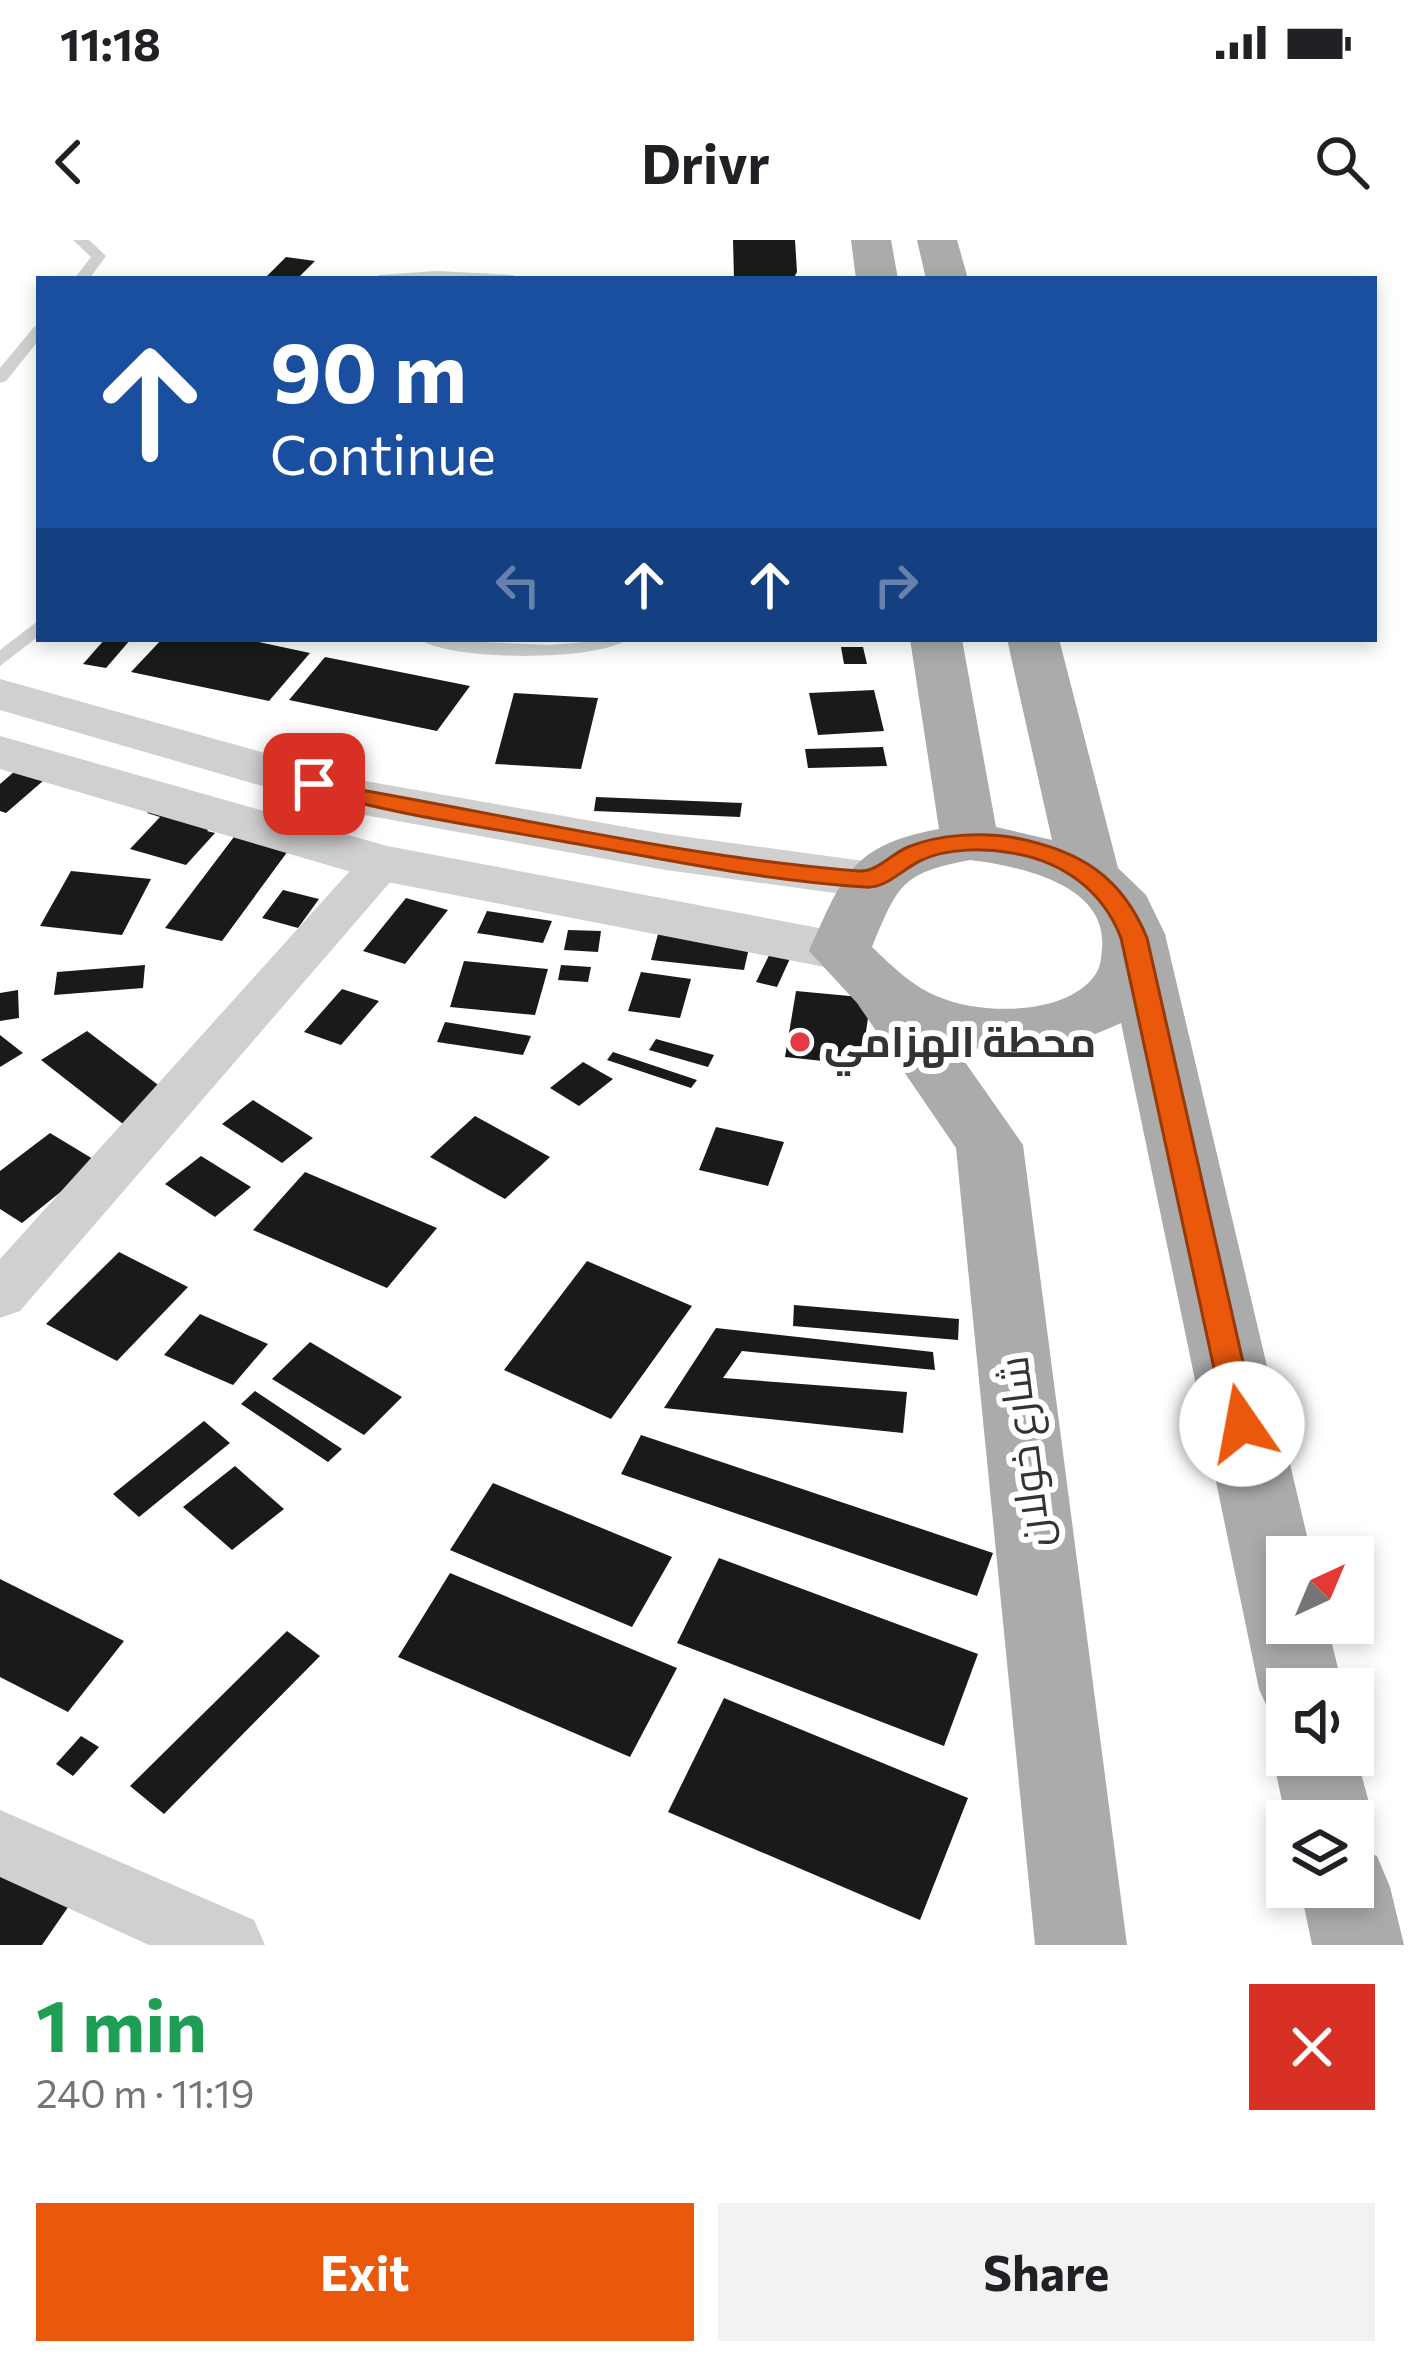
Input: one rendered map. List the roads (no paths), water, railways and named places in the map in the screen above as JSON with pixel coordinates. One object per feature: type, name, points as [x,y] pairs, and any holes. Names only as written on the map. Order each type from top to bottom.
[{"type":"main road","points":[[871,240],[877,276]]},
{"type":"main road","points":[[937,240],[946,276]]},
{"type":"main road","points":[[937,642],[970,842]]},
{"type":"main road","points":[[1034,642],[1090,875]]},
{"type":"main road","points":[[1134,938],[1132,966],[1115,992],[1086,1013],[1048,1026],[1004,1031],[958,1027],[916,1013],[860,972],[871,880],[916,853],[970,842],[1013,845],[1054,856],[1090,875],[1121,904],[1134,938],[1296,1668]]},
{"type":"main road","name":"شارع خولان","points":[[860,972],[988,1145],[1081,1945]]},
{"type":"main road","points":[[1350,1908],[1358,1945]]},
{"type":"street","points":[[0,694],[359,797],[666,852],[871,880]]},
{"type":"street","points":[[0,752],[382,863],[860,972]]},
{"type":"street","points":[[0,1296],[382,863]]},
{"type":"street","points":[[0,1843],[229,1945]]},
{"type":"lane","points":[[80,240],[99,256],[83,276]]},
{"type":"lane","points":[[422,276],[456,276]]},
{"type":"lane","points":[[0,378],[36,334]]},
{"type":"lane","points":[[0,660],[36,629]]},
{"type":"lane","points":[[448,642],[507,651],[590,649],[611,642]]},
{"type":"place","name":"محطة الهزامي","points":[[800,1042]]}]
